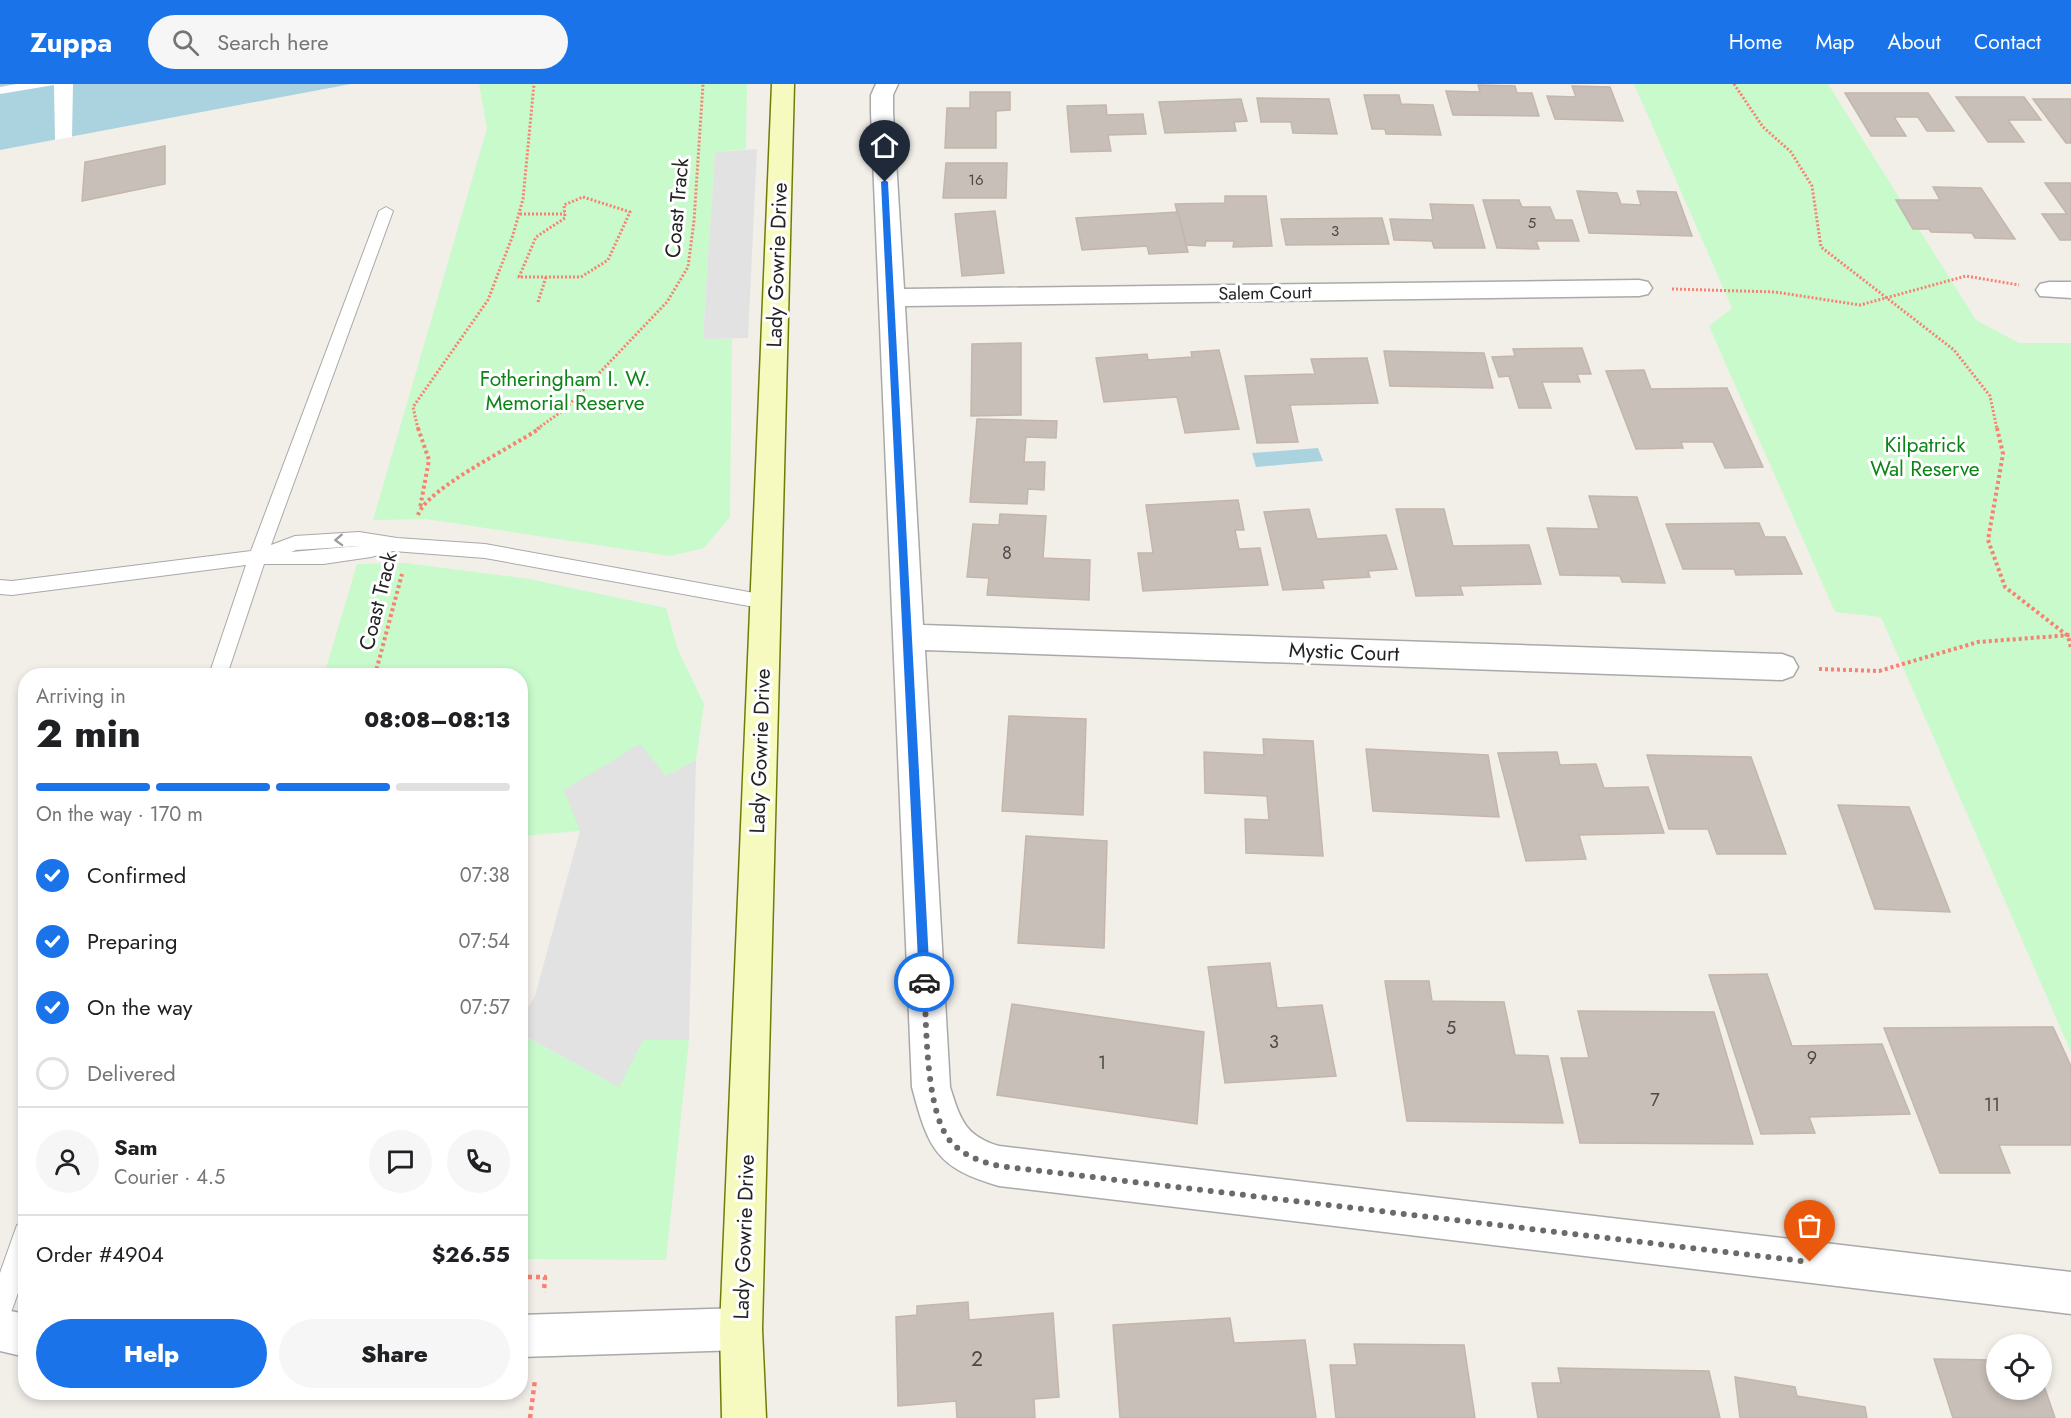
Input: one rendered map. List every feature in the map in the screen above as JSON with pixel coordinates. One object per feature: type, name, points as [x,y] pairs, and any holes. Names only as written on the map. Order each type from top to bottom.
[{"type":"main road","name":"Lady Gowrie Drive","points":[[744,1418],[741,1329],[783,84]]},
{"type":"street","points":[[887,84],[882,95],[882,104],[890,298],[930,1087],[941,1125],[952,1144],[976,1161],[999,1166],[2071,1293]]},
{"type":"street","name":"Salem Court","points":[[890,298],[1639,288]]},
{"type":"street","name":"Mystic Court","points":[[907,637],[1782,667]]},
{"type":"street","points":[[528,1336],[741,1329]]},
{"type":"street","points":[[0,1330],[18,1334]]},
{"type":"lane","points":[[220,668],[258,557],[386,211]]},
{"type":"lane","points":[[0,587],[12,588],[258,557],[288,560],[355,555],[403,545],[485,551],[543,560],[765,602]]},
{"type":"lane","points":[[0,1309],[18,1257]]},
{"type":"path","points":[[420,508],[429,460],[413,407],[488,300],[520,214],[534,84]]},
{"type":"path","name":"Coast Track","points":[[377,668],[403,545],[420,508],[445,486],[523,440],[565,409],[667,302],[688,267],[694,221],[703,84]]},
{"type":"path","points":[[1734,84],[1763,128],[1791,152],[1812,186],[1821,247],[1954,350],[1990,396],[2003,454],[1988,540],[2005,587],[2070,635],[2071,648]]},
{"type":"path","points":[[583,197],[630,212],[608,260],[581,277],[519,277],[536,237],[565,218],[565,214],[564,205],[583,197]]},
{"type":"path","points":[[520,214],[565,214]]},
{"type":"path","points":[[1639,288],[1775,292],[1860,304],[1966,276],[2060,290]]},
{"type":"path","points":[[538,302],[546,277]]},
{"type":"path","points":[[1782,667],[1879,671],[1978,642],[2070,635]]},
{"type":"green space","name":"Fotheringham I. W. Memorial Reserve","points":[[479,84],[747,84],[746,149],[715,152],[703,339],[732,339],[730,517],[704,548],[670,556],[426,519],[373,520],[487,128]]},
{"type":"green space","name":"Kilpatrick Wal Reserve","points":[[1634,84],[1828,84],[1976,320],[2019,343],[2071,343],[2071,1052],[1881,617],[1835,612],[1709,326],[1732,308]]},
{"type":"green space","points":[[405,563],[529,579],[666,608],[678,650],[704,704],[696,760],[666,776],[639,744],[580,831],[528,835],[528,668],[326,668],[357,564]]},
{"type":"green space","points":[[528,1038],[618,1086],[643,1040],[689,1040],[666,1260],[528,1259]]},
{"type":"shaded area","points":[[757,149],[748,338],[703,339],[715,152]]},
{"type":"shaded area","points":[[640,744],[666,776],[696,760],[689,1040],[643,1040],[619,1087],[528,1038],[528,1008],[535,996],[580,831],[564,790]]},
{"type":"water","points":[[0,84],[351,84],[0,150]]},
{"type":"water","points":[[1318,448],[1323,461],[1256,467],[1252,453]]},
{"type":"pier","points":[[16,84],[73,84],[72,137],[55,140],[54,85],[0,94],[0,87]]},
{"type":"building","points":[[1478,85],[1515,86],[1517,93],[1532,93],[1539,116],[1453,115],[1446,91],[1480,92]]},
{"type":"building","points":[[1572,86],[1610,87],[1623,121],[1555,119],[1547,96],[1576,97]]},
{"type":"building","points":[[970,92],[1010,92],[1010,110],[996,111],[996,148],[945,148],[947,108],[970,108]]},
{"type":"building","points":[[1845,93],[1928,93],[1954,131],[1927,131],[1918,117],[1894,117],[1906,136],[1871,136]]},
{"type":"building","points":[[1364,95],[1399,95],[1401,104],[1433,105],[1441,135],[1386,134],[1385,129],[1372,129]]},
{"type":"building","points":[[1956,97],[2024,97],[2041,120],[2008,120],[2024,142],[1988,142]]},
{"type":"building","points":[[1257,98],[1329,99],[1337,134],[1293,133],[1291,122],[1261,122]]},
{"type":"building","points":[[1241,99],[1247,121],[1234,122],[1236,131],[1165,133],[1159,102]]},
{"type":"building","points":[[2033,99],[2071,99],[2071,143],[2066,143]]},
{"type":"building","points":[[1106,105],[1107,115],[1143,114],[1146,134],[1108,135],[1111,151],[1071,152],[1067,106]]},
{"type":"building","points":[[165,146],[165,184],[82,201],[85,162]]},
{"type":"building","points":[[946,163],[1007,163],[1006,198],[943,198]]},
{"type":"building","points":[[2045,183],[2071,183],[2071,240],[2060,240],[2042,214],[2067,214]]},
{"type":"building","points":[[1933,187],[1981,188],[2015,239],[1975,238],[1972,233],[1913,229],[1896,200],[1940,200]]},
{"type":"building","points":[[1577,191],[1617,193],[1621,204],[1641,205],[1637,191],[1676,192],[1692,236],[1589,233]]},
{"type":"building","points":[[1225,196],[1266,196],[1272,246],[1233,247],[1234,241],[1206,241],[1205,246],[1186,245],[1175,204],[1225,203]]},
{"type":"building","points":[[1483,200],[1519,200],[1522,207],[1550,207],[1555,220],[1572,220],[1579,241],[1536,241],[1539,249],[1497,248]]},
{"type":"building","points":[[1430,204],[1473,205],[1485,248],[1434,248],[1432,241],[1394,240],[1390,219],[1433,220]]},
{"type":"building","points":[[995,211],[1004,273],[962,276],[955,214]]},
{"type":"building","points":[[1178,212],[1188,252],[1149,254],[1147,246],[1082,250],[1076,218]]},
{"type":"building","points":[[1382,218],[1389,244],[1286,245],[1281,219]]},
{"type":"building","points":[[1021,343],[1021,415],[971,416],[972,344]]},
{"type":"building","points":[[1582,348],[1591,374],[1577,374],[1580,382],[1542,382],[1551,408],[1519,408],[1509,376],[1499,377],[1492,357],[1515,356],[1513,349]]},
{"type":"building","points":[[1219,350],[1239,429],[1185,433],[1177,397],[1104,402],[1096,358],[1147,354],[1148,360],[1192,357],[1191,352]]},
{"type":"building","points":[[1384,351],[1484,353],[1493,388],[1390,386]]},
{"type":"building","points":[[1367,358],[1378,403],[1290,405],[1298,442],[1257,443],[1245,376],[1315,374],[1311,359]]},
{"type":"building","points":[[1644,370],[1651,389],[1727,388],[1763,467],[1725,468],[1713,442],[1681,442],[1683,448],[1636,449],[1606,371]]},
{"type":"building","points":[[977,419],[1057,421],[1056,438],[1026,437],[1024,462],[1045,462],[1044,490],[1028,489],[1027,504],[970,502]]},
{"type":"building","points":[[1589,496],[1637,497],[1665,583],[1622,582],[1620,576],[1560,575],[1547,528],[1599,529]]},
{"type":"building","points":[[1238,500],[1244,530],[1235,530],[1239,549],[1260,548],[1268,585],[1143,591],[1138,553],[1153,553],[1146,505]]},
{"type":"building","points":[[1309,509],[1317,539],[1386,535],[1397,569],[1368,571],[1370,577],[1322,580],[1324,588],[1283,590],[1264,512]]},
{"type":"building","points":[[1396,509],[1444,509],[1453,546],[1529,545],[1541,584],[1460,586],[1463,595],[1416,596]]},
{"type":"building","points":[[1000,514],[1046,516],[1043,558],[1090,560],[1089,600],[987,595],[989,578],[967,577],[973,524],[999,525]]},
{"type":"building","points":[[1759,523],[1765,537],[1785,537],[1802,574],[1736,575],[1734,569],[1683,569],[1666,524]]},
{"type":"building","points":[[1009,716],[1086,719],[1083,815],[1002,811]]},
{"type":"building","points":[[1263,739],[1313,741],[1323,856],[1246,853],[1245,819],[1269,820],[1267,796],[1205,793],[1204,752],[1264,755]]},
{"type":"building","points":[[1366,749],[1488,755],[1499,817],[1373,811]]},
{"type":"building","points":[[1557,752],[1560,765],[1596,764],[1604,788],[1648,787],[1664,833],[1579,835],[1586,859],[1526,861],[1498,753]]},
{"type":"building","points":[[1647,755],[1751,757],[1786,854],[1717,854],[1708,829],[1669,829]]},
{"type":"building","points":[[1838,805],[1909,807],[1950,912],[1875,909]]},
{"type":"building","points":[[1026,836],[1107,841],[1104,948],[1018,943]]},
{"type":"building","points":[[1270,963],[1277,1008],[1322,1005],[1336,1076],[1225,1083],[1208,967]]},
{"type":"building","points":[[1767,974],[1792,1046],[1882,1044],[1910,1114],[1809,1117],[1815,1133],[1761,1134],[1709,975]]},
{"type":"building","points":[[1385,981],[1429,981],[1432,1001],[1504,1002],[1515,1055],[1548,1056],[1563,1123],[1407,1121]]},
{"type":"building","points":[[1012,1004],[1204,1032],[1197,1124],[997,1095]]},
{"type":"building","points":[[1578,1011],[1714,1012],[1753,1144],[1580,1143],[1561,1058],[1589,1058]]},
{"type":"building","points":[[2053,1027],[2071,1066],[2071,1145],[1999,1145],[2010,1173],[1940,1173],[1884,1028]]},
{"type":"building","points":[[968,1302],[969,1320],[1053,1313],[1059,1397],[1034,1399],[1035,1418],[957,1418],[956,1401],[898,1406],[896,1317],[917,1315],[917,1306]]},
{"type":"building","points":[[1230,1318],[1234,1343],[1305,1340],[1316,1418],[1120,1418],[1113,1325]]},
{"type":"building","points":[[1354,1344],[1464,1345],[1475,1418],[1336,1418],[1330,1365],[1357,1365]]},
{"type":"building","points":[[1934,1359],[1986,1360],[1986,1400],[2049,1400],[2055,1418],[1953,1418]]},
{"type":"building","points":[[1558,1368],[1709,1371],[1720,1418],[1538,1418],[1532,1383],[1561,1383]]},
{"type":"building","points":[[1735,1377],[1795,1387],[1797,1396],[1865,1407],[1867,1418],[1740,1418]]},
{"type":"way so far","points":[[924,982],[930,1087],[941,1125],[952,1144],[976,1161],[999,1166],[1810,1262]]},
{"type":"route","points":[[885,182],[924,982]]}]
